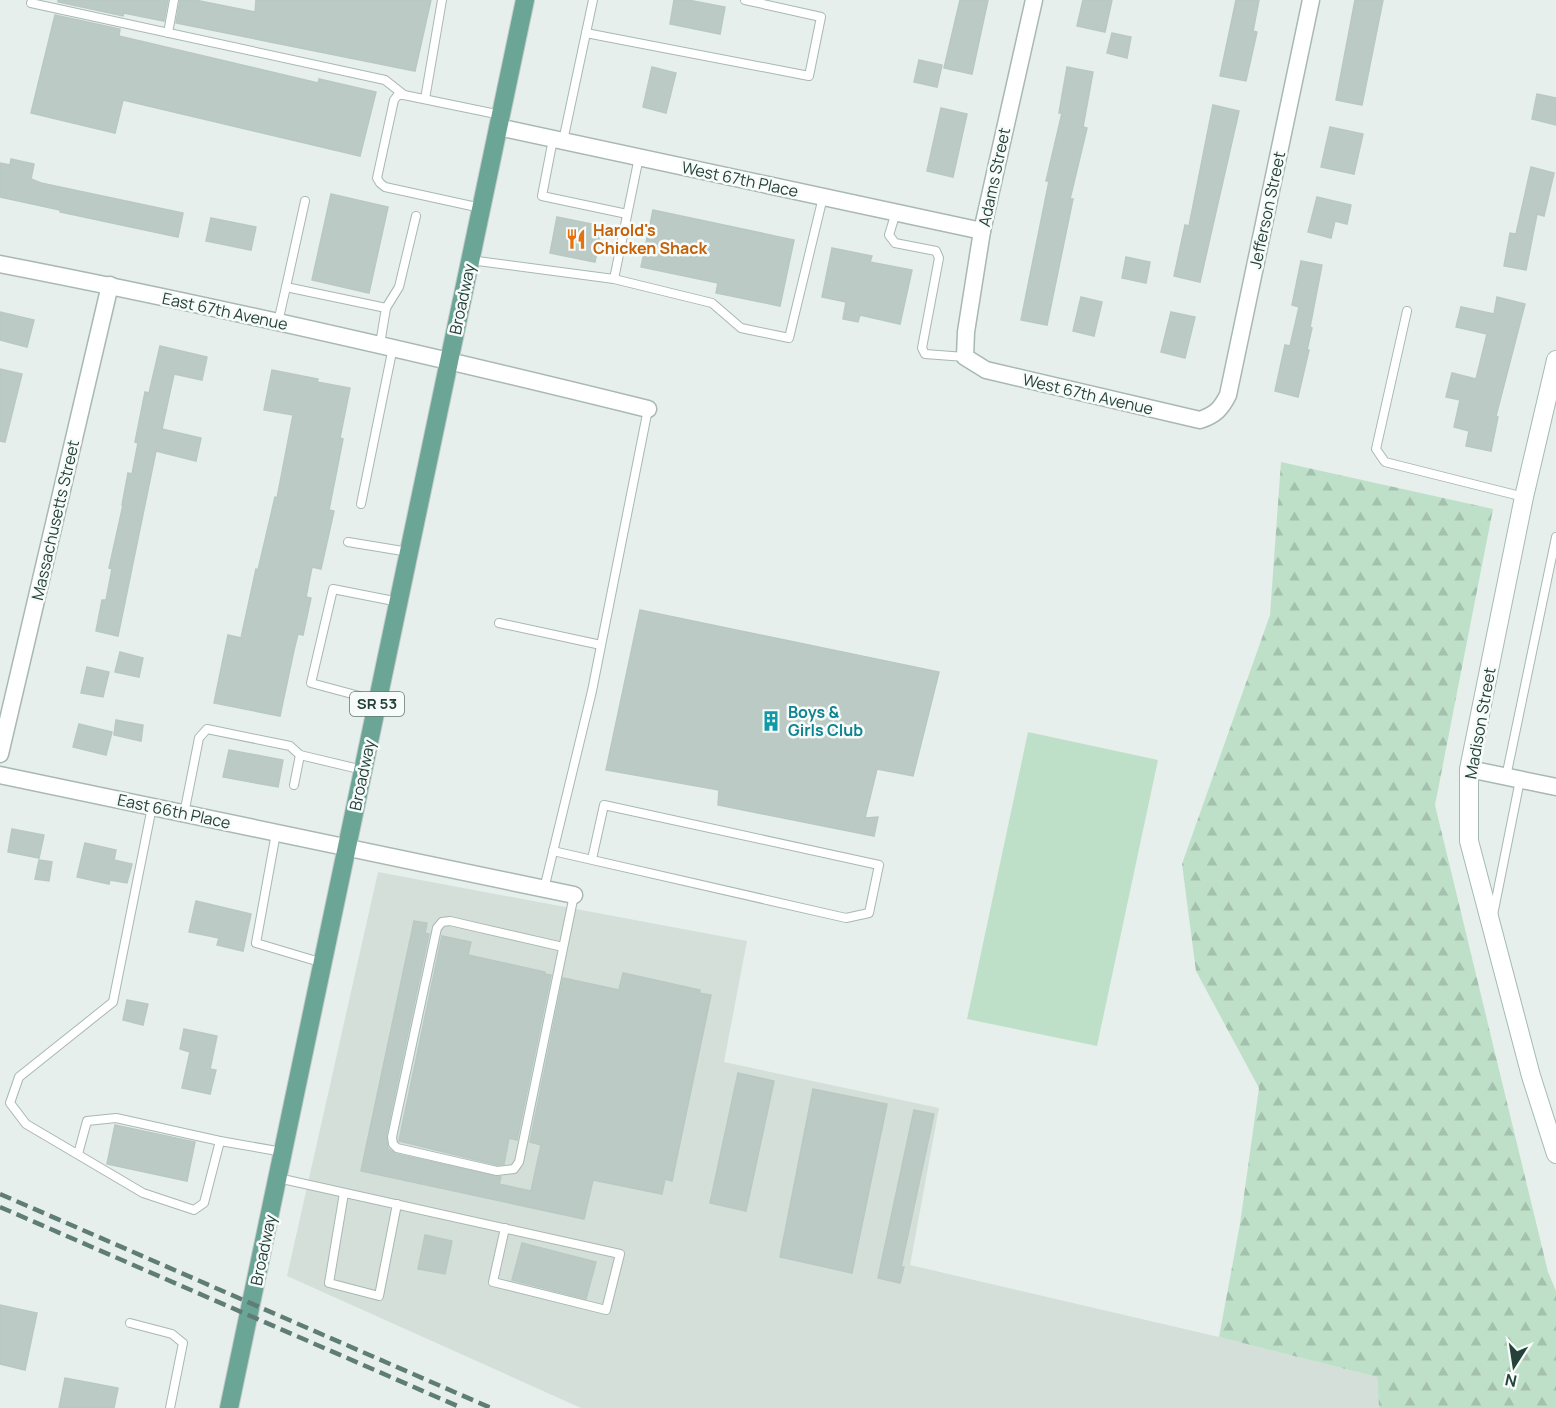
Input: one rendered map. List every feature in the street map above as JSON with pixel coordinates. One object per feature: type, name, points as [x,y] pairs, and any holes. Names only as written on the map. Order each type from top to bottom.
[{"type":"main road","name":"Broadway","points":[[229,1408],[525,0]]},
{"type":"street","name":"Adams Street","points":[[965,357],[966,332],[982,231],[1034,0]]},
{"type":"street","name":"Jefferson Street","points":[[1213,416],[1222,407],[1228,395],[1311,0]]},
{"type":"street","name":"West 67th Place","points":[[500,121],[558,140],[982,231]]},
{"type":"street","name":"East 67th Avenue","points":[[0,264],[110,285],[387,346],[648,409]]},
{"type":"street","name":"Massachusetts Street","points":[[0,754],[110,285]]},
{"type":"street","name":"West 67th Avenue","points":[[965,357],[986,370],[1164,413],[1200,420],[1213,416]]},
{"type":"street","name":"Madison Street","points":[[1556,360],[1550,407],[1524,497],[1469,769],[1469,841],[1531,1076],[1556,1154]]},
{"type":"street","points":[[1469,769],[1556,787]]},
{"type":"street","name":"East 66th Place","points":[[0,775],[574,895]]},
{"type":"lane","points":[[168,33],[174,0]]},
{"type":"lane","points":[[424,99],[442,0]]},
{"type":"lane","points":[[593,0],[542,196],[627,214]]},
{"type":"lane","points":[[586,33],[809,76],[821,17],[745,0]]},
{"type":"lane","points":[[31,3],[386,80],[404,95]]},
{"type":"lane","points":[[481,208],[385,187],[380,183],[377,178],[394,100],[398,95],[404,95],[500,121]]},
{"type":"lane","points":[[614,279],[639,158]]},
{"type":"lane","points":[[470,260],[614,279],[712,303],[741,328],[789,339],[823,197]]},
{"type":"lane","points":[[278,322],[304,201]]},
{"type":"lane","points":[[896,212],[889,235],[895,243],[936,251],[939,258],[922,348],[925,354],[965,357]]},
{"type":"lane","points":[[361,504],[387,346],[386,308],[399,287],[416,216]]},
{"type":"lane","points":[[286,287],[386,308]]},
{"type":"lane","points":[[1407,311],[1376,449],[1385,462],[1524,497]]},
{"type":"lane","points":[[544,889],[592,691],[648,409]]},
{"type":"lane","points":[[1490,927],[1513,778],[1556,537]]},
{"type":"lane","points":[[348,542],[409,552]]},
{"type":"lane","points":[[378,701],[311,683],[333,589],[399,602]]},
{"type":"lane","points":[[499,623],[601,645]]},
{"type":"lane","points":[[184,814],[199,738],[207,729],[290,746],[300,755],[363,770]]},
{"type":"lane","points":[[294,785],[300,755]]},
{"type":"lane","points":[[553,851],[846,918],[869,913],[879,865],[604,805],[592,859]]},
{"type":"lane","points":[[152,807],[113,1002],[19,1077],[10,1103],[26,1124],[143,1193],[194,1210],[204,1203],[220,1141]]},
{"type":"lane","points":[[276,833],[255,943],[323,963]]},
{"type":"lane","points":[[563,948],[450,921],[442,922],[437,928],[392,1137],[393,1144],[397,1148],[497,1171],[514,1169],[519,1162],[574,895]]},
{"type":"lane","points":[[78,1154],[87,1121],[116,1118],[283,1152]]},
{"type":"lane","points":[[278,1178],[397,1204],[505,1228],[620,1254],[606,1310],[493,1282],[505,1228]]},
{"type":"lane","points":[[344,1193],[329,1283],[379,1296],[397,1204]]},
{"type":"lane","points":[[130,1323],[172,1334],[183,1343],[170,1408]]},
{"type":"shaded area","points":[[378,872],[747,941],[724,1062],[939,1108],[910,1265],[1219,1337],[1377,1377],[1379,1408],[581,1408],[287,1276]]},
{"type":"green space","points":[[1281,462],[1493,509],[1435,805],[1548,1272],[1556,1291],[1556,1408],[1379,1408],[1377,1377],[1219,1337],[1240,1224],[1259,1088],[1196,971],[1182,864],[1270,615]]},
{"type":"green space","points":[[1028,732],[1158,760],[1097,1046],[967,1019]]},
{"type":"building","points":[[58,0],[168,0],[164,21],[124,13],[123,16],[58,2]]},
{"type":"building","points":[[180,0],[195,0],[255,12],[256,0],[431,0],[415,71],[176,23]]},
{"type":"building","points":[[674,0],[688,0],[725,7],[720,34],[670,24]]},
{"type":"building","points":[[960,0],[988,0],[972,74],[944,68]]},
{"type":"building","points":[[1083,0],[1112,0],[1105,32],[1077,26]]},
{"type":"building","points":[[1236,0],[1259,0],[1253,31],[1257,32],[1246,81],[1220,76]]},
{"type":"building","points":[[1355,0],[1383,0],[1362,105],[1336,100]]},
{"type":"building","points":[[55,15],[120,29],[119,36],[318,83],[319,79],[376,92],[360,156],[123,100],[115,133],[31,113]]},
{"type":"building","points":[[1112,33],[1131,37],[1127,58],[1107,53]]},
{"type":"building","points":[[919,60],[942,65],[937,87],[914,82]]},
{"type":"building","points":[[652,67],[676,73],[666,113],[643,107]]},
{"type":"building","points":[[1067,67],[1093,72],[1083,127],[1087,128],[1070,199],[1073,199],[1047,325],[1021,320],[1049,181],[1046,181],[1062,113],[1059,113]]},
{"type":"building","points":[[1537,94],[1556,98],[1556,125],[1532,119]]},
{"type":"building","points":[[1213,105],[1239,111],[1200,282],[1174,276],[1185,225],[1189,226]]},
{"type":"building","points":[[941,108],[967,114],[953,177],[927,171]]},
{"type":"building","points":[[1330,127],[1363,134],[1354,174],[1321,167]]},
{"type":"building","points":[[11,159],[34,164],[31,179],[41,183],[183,213],[178,237],[0,197],[0,163],[10,165]]},
{"type":"building","points":[[1531,167],[1554,173],[1544,216],[1537,214],[1526,270],[1504,266],[1510,233],[1516,234]]},
{"type":"building","points":[[331,194],[388,207],[369,293],[312,280]]},
{"type":"building","points":[[1317,197],[1351,205],[1347,224],[1335,221],[1331,238],[1308,232]]},
{"type":"building","points":[[653,210],[794,240],[780,306],[716,293],[718,283],[641,267]]},
{"type":"building","name":"Harold's Chicken Shack","points":[[557,217],[602,226],[595,262],[550,253]]},
{"type":"building","points":[[211,218],[256,227],[251,250],[206,241]]},
{"type":"building","points":[[832,248],[872,256],[870,262],[912,270],[900,324],[860,315],[858,322],[843,319],[846,302],[822,297]]},
{"type":"building","points":[[1126,257],[1150,262],[1146,283],[1122,278]]},
{"type":"building","points":[[1301,261],[1322,265],[1310,327],[1312,328],[1307,350],[1309,350],[1298,397],[1275,391],[1285,345],[1290,346],[1299,307],[1292,305]]},
{"type":"building","points":[[1081,297],[1102,302],[1094,336],[1073,331]]},
{"type":"building","points":[[1497,297],[1525,304],[1496,416],[1498,417],[1491,451],[1466,446],[1469,431],[1454,427],[1460,400],[1446,397],[1452,373],[1476,379],[1487,334],[1456,327],[1461,307],[1494,314]]},
{"type":"building","points":[[0,312],[34,320],[27,347],[0,340]]},
{"type":"building","points":[[1171,312],[1195,317],[1185,358],[1161,352]]},
{"type":"building","points":[[160,346],[207,357],[202,380],[174,374],[162,429],[201,438],[196,461],[156,451],[118,636],[96,631],[102,600],[106,600],[112,569],[109,568],[128,473],[132,474],[138,443],[135,442],[145,392],[149,393]]},
{"type":"building","points":[[0,369],[22,374],[5,442],[0,441]]},
{"type":"building","points":[[272,370],[350,388],[329,510],[334,511],[321,569],[312,567],[306,597],[311,598],[303,635],[298,634],[280,716],[214,703],[228,635],[241,638],[256,569],[258,570],[275,497],[277,498],[293,415],[264,410]]},
{"type":"building","name":"Boys & Girls Club","points":[[640,610],[939,672],[913,776],[877,769],[865,818],[878,817],[874,836],[718,805],[719,790],[606,770]]},
{"type":"building","points":[[120,652],[143,658],[139,677],[115,672]]},
{"type":"building","points":[[87,667],[109,672],[103,697],[81,693]]},
{"type":"building","points":[[116,720],[143,725],[141,741],[114,735]]},
{"type":"building","points":[[79,724],[112,732],[106,755],[73,747]]},
{"type":"building","points":[[229,750],[283,760],[278,787],[223,777]]},
{"type":"building","points":[[12,829],[44,835],[39,858],[8,852]]},
{"type":"building","points":[[85,843],[116,850],[114,860],[132,864],[127,883],[110,880],[109,884],[77,877]]},
{"type":"building","points":[[39,860],[52,862],[49,881],[35,879]]},
{"type":"building","points":[[196,901],[251,914],[243,951],[217,945],[219,938],[189,932]]},
{"type":"building","points":[[414,921],[427,923],[425,933],[429,934],[386,1136],[388,1149],[396,1154],[501,1177],[499,1184],[531,1191],[541,1145],[530,1142],[563,978],[619,990],[623,973],[700,990],[699,993],[711,995],[672,1181],[665,1179],[662,1194],[593,1180],[584,1219],[361,1171]]},
{"type":"building","points":[[442,936],[471,942],[468,955],[551,975],[517,1140],[509,1138],[504,1164],[497,1165],[399,1141]]},
{"type":"building","points":[[127,1000],[148,1004],[143,1025],[123,1020]]},
{"type":"building","points":[[184,1029],[217,1036],[210,1069],[216,1070],[210,1094],[182,1088],[190,1052],[180,1049]]},
{"type":"building","points":[[738,1073],[774,1081],[746,1211],[710,1203]]},
{"type":"building","points":[[813,1089],[887,1104],[852,1273],[780,1257]]},
{"type":"building","points":[[914,1110],[934,1114],[901,1267],[904,1267],[900,1283],[878,1278]]},
{"type":"building","points":[[115,1125],[195,1142],[187,1181],[107,1164]]},
{"type":"building","points":[[425,1235],[452,1241],[445,1274],[418,1269]]},
{"type":"building","points":[[522,1243],[596,1262],[586,1299],[512,1280]]},
{"type":"building","points":[[0,1305],[37,1313],[25,1370],[0,1364]]},
{"type":"building","points":[[65,1378],[118,1388],[114,1408],[59,1408]]},
{"type":"railway","points":[[0,1194],[491,1408]]},
{"type":"railway","points":[[0,1207],[462,1408]]},
{"type":"place","name":"Harold's Chicken Shack","points":[[576,239]]},
{"type":"place","name":"Boys & Girls Club","points":[[771,721]]}]
